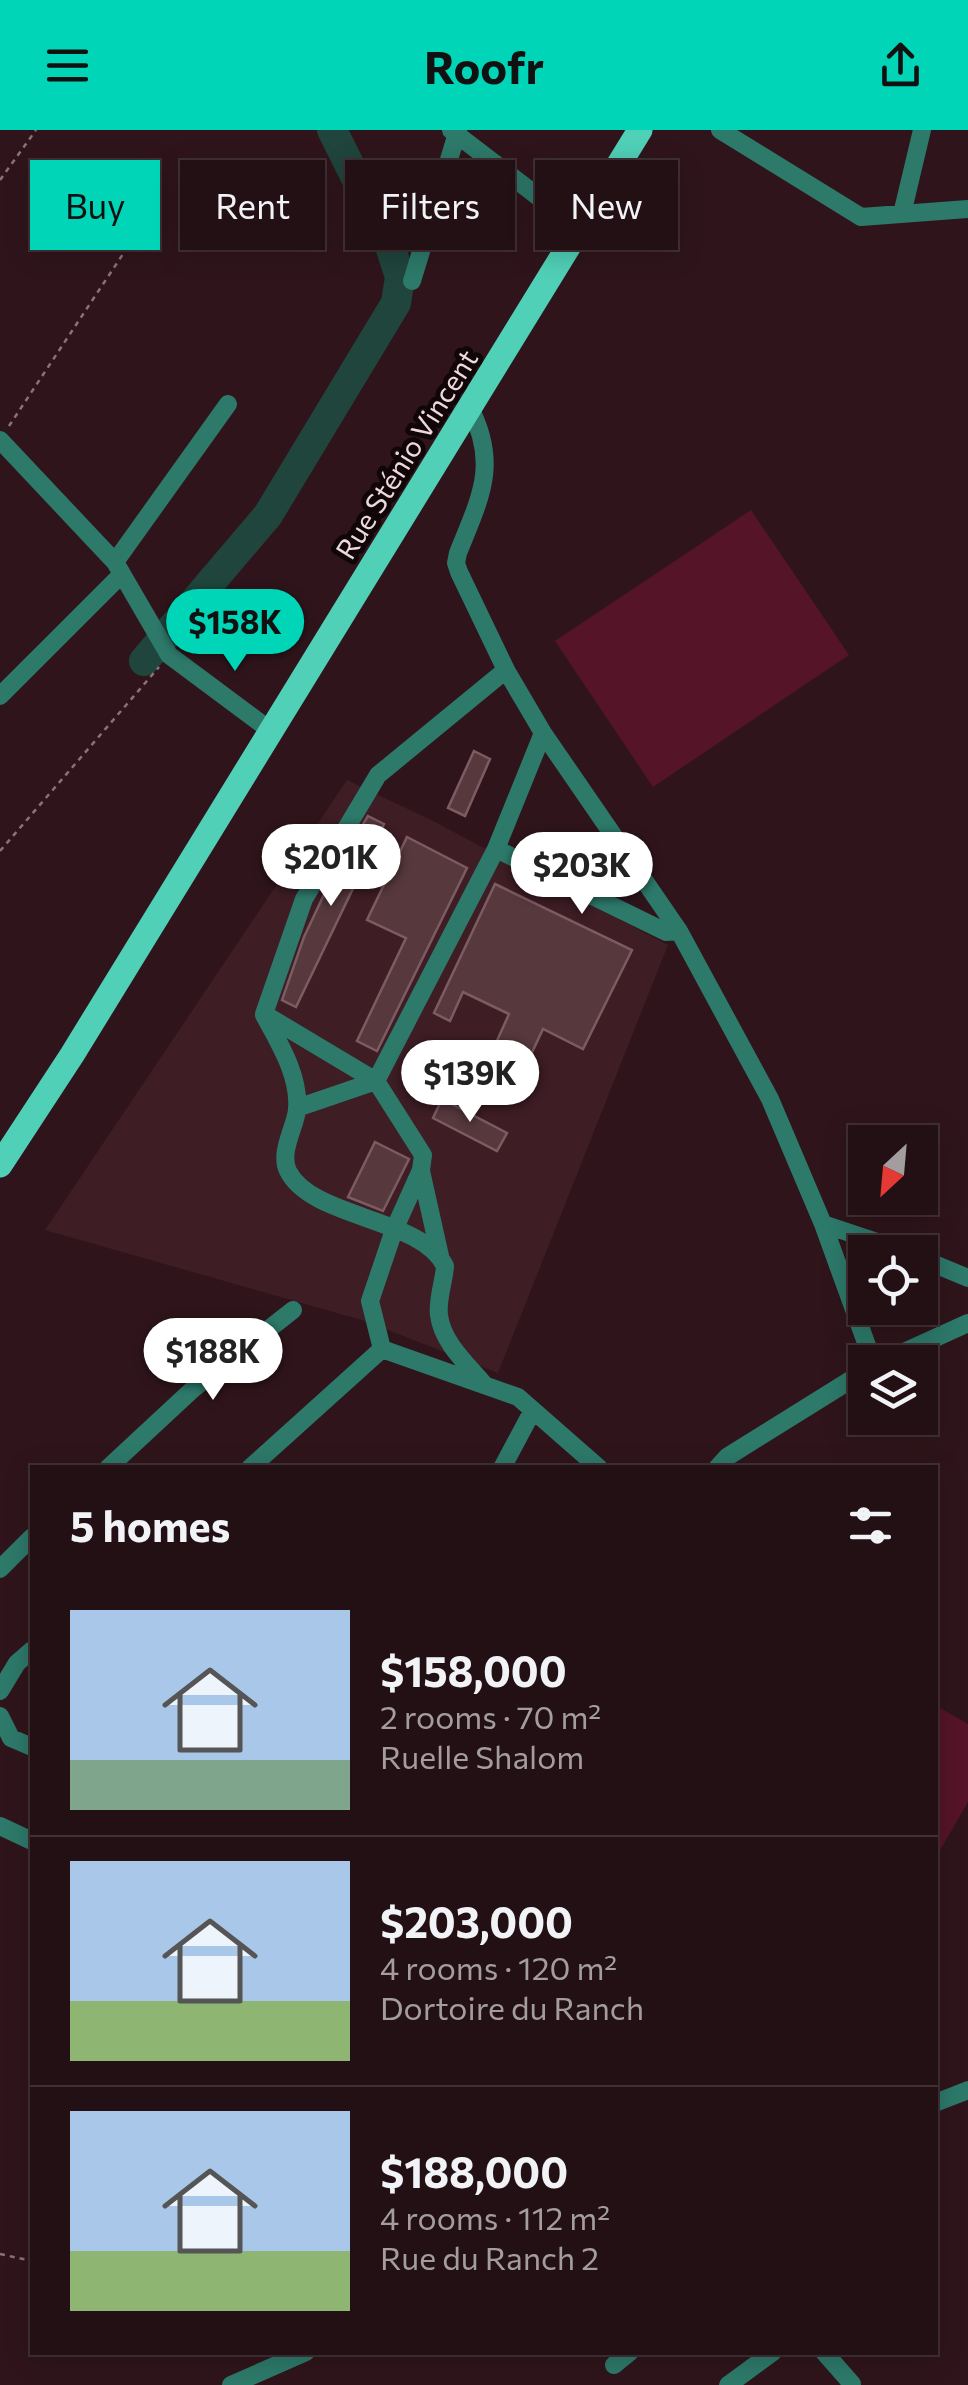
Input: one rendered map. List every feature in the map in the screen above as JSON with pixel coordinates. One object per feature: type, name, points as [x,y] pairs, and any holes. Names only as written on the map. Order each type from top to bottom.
[{"type":"main road","name":"Rue Sténio Vincent","points":[[621,160],[640,130]]},
{"type":"main road","name":"Rue Sténio Vincent","points":[[0,1165],[72,1056],[566,250]]},
{"type":"street","points":[[720,130],[862,217],[968,209]]},
{"type":"street","points":[[902,214],[922,130]]},
{"type":"street","points":[[412,280],[456,131],[535,193]]},
{"type":"street","points":[[0,696],[119,568],[228,404]]},
{"type":"street","points":[[470,408],[486,444],[487,466],[482,493],[456,564],[506,670],[543,733],[679,931],[770,1099],[823,1224],[867,1345]]},
{"type":"street","points":[[5,432],[119,568],[164,645],[271,731]]},
{"type":"street","points":[[440,1256],[433,1248],[321,1198],[301,1186],[288,1171],[285,1158],[297,1108],[290,1064],[264,1014],[304,899],[378,775],[506,670]]},
{"type":"street","points":[[297,1108],[376,1081],[496,848],[543,733]]},
{"type":"street","points":[[496,848],[666,932],[679,931]]},
{"type":"street","points":[[264,1014],[376,1081],[424,1155],[370,1301],[382,1349]]},
{"type":"street","points":[[421,1170],[445,1266],[439,1315],[444,1332],[484,1384]]},
{"type":"street","points":[[823,1224],[856,1235]]},
{"type":"street","points":[[938,1266],[968,1278]]},
{"type":"street","points":[[111,1465],[193,1389],[293,1310]]},
{"type":"street","points":[[919,1345],[968,1323]]},
{"type":"street","points":[[382,1349],[518,1396],[594,1465]]},
{"type":"street","points":[[253,1465],[382,1349]]},
{"type":"street","points":[[720,1465],[727,1456],[848,1382]]},
{"type":"street","points":[[504,1465],[533,1410]]},
{"type":"street","points":[[0,1568],[30,1540]]},
{"type":"street","points":[[0,1691],[18,1662],[30,1652]]},
{"type":"street","points":[[0,1716],[11,1738],[30,1747]]},
{"type":"street","points":[[0,1826],[30,1840]]},
{"type":"street","points":[[938,2102],[968,2090]]},
{"type":"street","points":[[231,2385],[299,2355]]},
{"type":"street","points":[[614,2365],[626,2355]]},
{"type":"street","points":[[728,2385],[770,2355]]},
{"type":"street","points":[[827,2355],[852,2385]]},
{"type":"path","points":[[0,180],[36,130]]},
{"type":"path","points":[[5,432],[123,254]]},
{"type":"path","points":[[0,852],[164,645]]},
{"type":"path","points":[[0,2254],[30,2261]]},
{"type":"shaded area","points":[[751,510],[849,655],[653,787],[555,641]]},
{"type":"shaded area","points":[[347,780],[668,945],[498,1373],[365,1321],[45,1230]]},
{"type":"shaded area","points":[[938,1707],[968,1724],[968,1802],[938,1854]]},
{"type":"building","points":[[474,751],[490,759],[465,816],[448,808]]},
{"type":"building","points":[[368,816],[384,824],[296,1007],[282,1000],[304,937],[336,869]]},
{"type":"building","points":[[407,837],[467,868],[377,1051],[357,1041],[406,938],[367,920]]},
{"type":"building","points":[[495,884],[632,950],[583,1049],[543,1029],[520,1078],[487,1063],[509,1014],[463,992],[450,1021],[434,1013]]},
{"type":"building","points":[[442,1099],[507,1133],[497,1151],[433,1118]]},
{"type":"building","points":[[375,1142],[409,1159],[383,1211],[348,1197]]},
{"type":"waterway","points":[[144,661],[268,515],[396,303],[400,277],[390,246],[332,130]]}]
